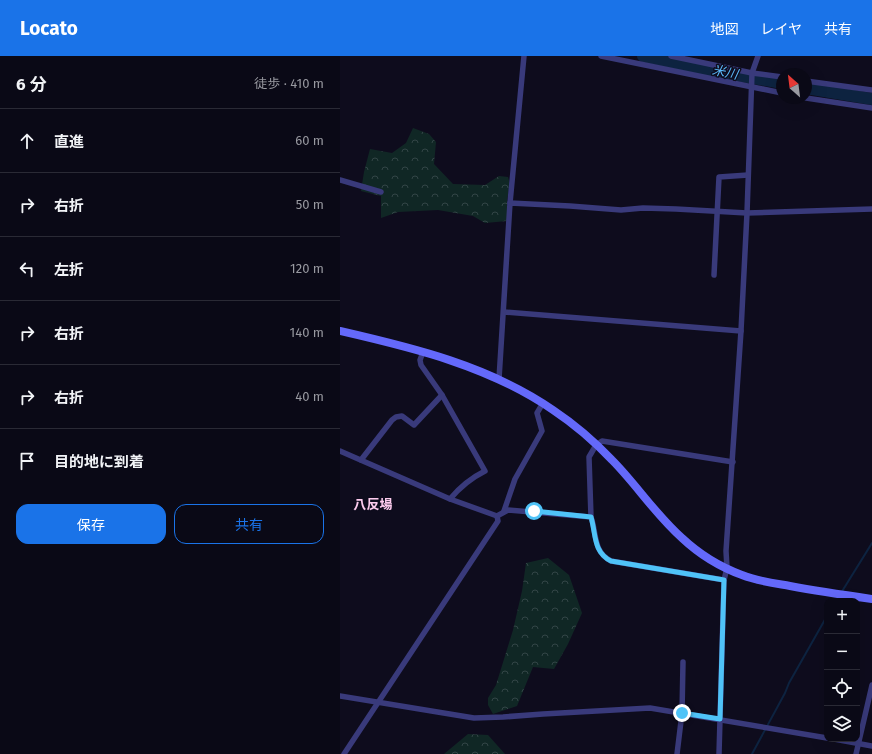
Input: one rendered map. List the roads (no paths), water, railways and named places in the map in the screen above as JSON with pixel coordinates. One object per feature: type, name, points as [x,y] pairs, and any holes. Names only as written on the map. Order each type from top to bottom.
[{"type":"street","points":[[499,379],[510,203],[524,56]]},
{"type":"street","points":[[601,56],[776,92]]},
{"type":"street","points":[[671,56],[752,73],[776,76]]},
{"type":"street","points":[[719,754],[724,580],[727,568],[726,551],[741,331],[751,88],[752,73],[758,56]]},
{"type":"street","points":[[812,81],[872,90]]},
{"type":"street","points":[[812,99],[872,108]]},
{"type":"street","points":[[714,275],[719,176],[748,175]]},
{"type":"street","points":[[340,180],[381,192]]},
{"type":"street","points":[[510,203],[621,210],[643,208],[717,210],[747,213],[872,210]]},
{"type":"street","points":[[504,312],[741,331]]},
{"type":"street","points":[[340,331],[464,364],[499,379],[543,403],[571,423],[612,460],[665,521],[682,538],[703,554],[727,568],[741,575],[762,581],[809,590],[872,599]]},
{"type":"street","points":[[423,352],[420,360],[421,365],[442,395],[485,471],[472,478],[457,490],[450,499]]},
{"type":"street","points":[[361,460],[392,420],[396,417],[402,416],[414,425],[442,395]]},
{"type":"street","points":[[504,511],[515,478],[542,431],[537,413],[543,403]]},
{"type":"street","points":[[724,580],[611,561],[604,557],[594,536],[591,517],[589,457],[596,445],[602,441],[733,462]]},
{"type":"street","points":[[340,451],[450,499],[497,516]]},
{"type":"street","points":[[497,516],[508,510],[591,517]]},
{"type":"street","points":[[344,754],[498,521],[497,516]]},
{"type":"street","points":[[677,754],[682,713],[683,662]]},
{"type":"street","points":[[856,754],[872,685]]},
{"type":"street","points":[[340,696],[474,718],[650,708],[824,737]]},
{"type":"street","points":[[853,742],[872,746]]},
{"type":"waterway","name":"米川","points":[[643,56],[776,82]]},
{"type":"waterway","name":"米川","points":[[812,89],[872,99]]},
{"type":"waterway","points":[[841,593],[872,543]]},
{"type":"waterway","points":[[752,754],[789,683],[824,621]]},
{"type":"district","name":"八反場","points":[[373,504]]}]
